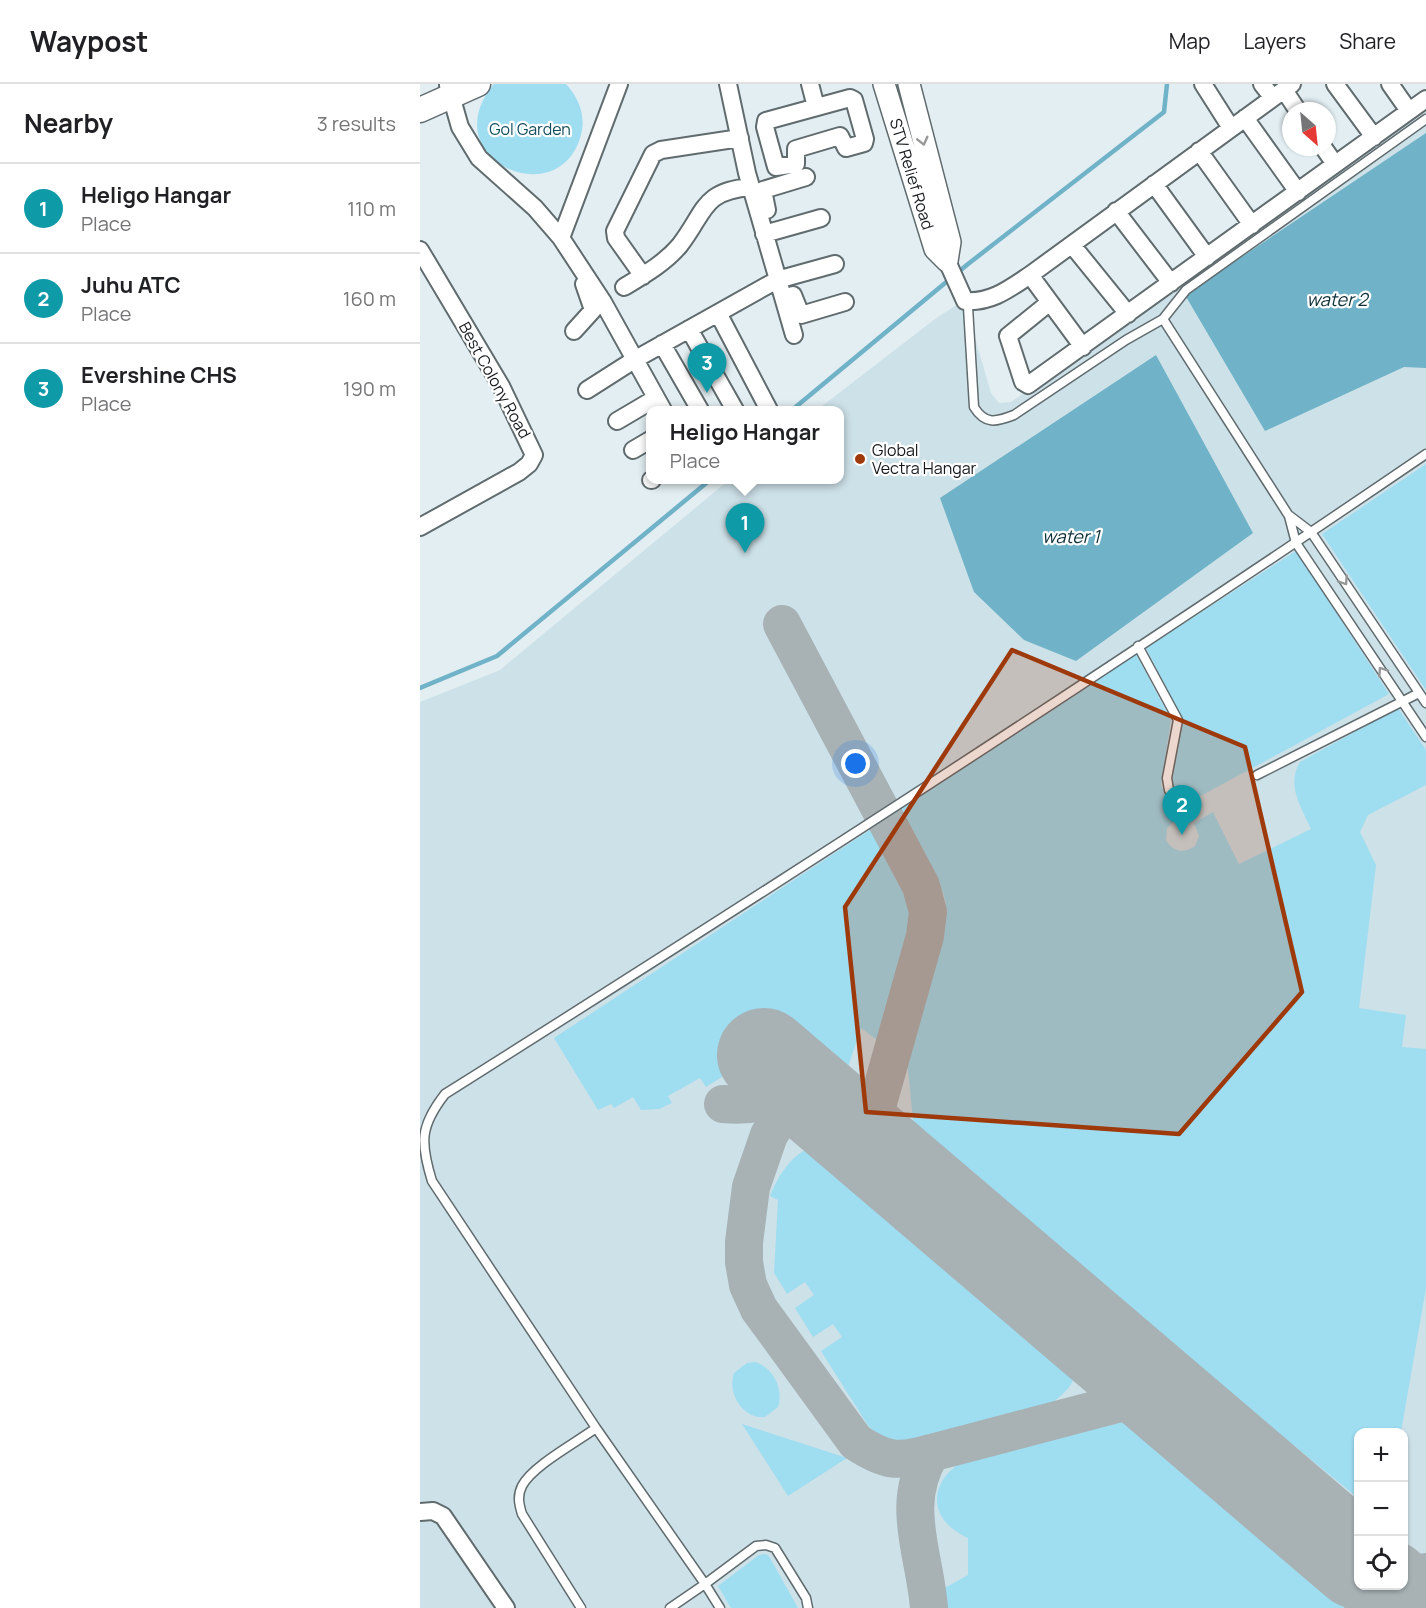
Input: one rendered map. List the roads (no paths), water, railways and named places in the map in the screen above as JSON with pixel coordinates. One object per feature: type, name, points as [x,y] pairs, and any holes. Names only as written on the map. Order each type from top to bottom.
[{"type":"main road","points":[[420,98],[478,84]]},
{"type":"main road","points":[[420,110],[450,89]]},
{"type":"street","points":[[561,238],[619,84]]},
{"type":"street","points":[[728,84],[751,187],[769,232],[794,335]]},
{"type":"street","points":[[810,84],[816,107]]},
{"type":"street","name":"STV Relief Road","points":[[885,84],[925,183],[935,249],[947,264]]},
{"type":"street","points":[[909,84],[925,183]]},
{"type":"street","points":[[1203,84],[1231,128]]},
{"type":"street","points":[[1262,84],[1285,89],[1293,102]]},
{"type":"street","points":[[1335,84],[1374,137]]},
{"type":"street","points":[[1390,84],[1409,111]]},
{"type":"street","points":[[450,89],[460,127],[479,158],[535,208],[561,238],[603,302],[660,404]]},
{"type":"street","points":[[947,264],[964,298],[980,302],[992,299],[1030,275],[1285,89]]},
{"type":"street","points":[[853,99],[865,142],[846,148],[840,136],[796,149],[796,164],[778,168],[765,123],[816,107],[853,99]]},
{"type":"street","points":[[1050,302],[1008,336],[1023,382],[1032,384],[1426,99]]},
{"type":"street","points":[[1245,118],[1298,192]]},
{"type":"street","points":[[704,150],[740,141]]},
{"type":"street","points":[[643,272],[616,238],[615,231],[653,154],[661,150],[740,141]]},
{"type":"street","points":[[1199,151],[1252,225]]},
{"type":"street","points":[[1329,156],[1335,165]]},
{"type":"street","points":[[769,232],[763,191],[806,177]]},
{"type":"street","points":[[1154,184],[1207,257]]},
{"type":"street","points":[[624,287],[680,244],[716,194],[730,189],[751,187]]},
{"type":"street","points":[[1116,211],[1171,283]]},
{"type":"street","points":[[769,232],[821,218]]},
{"type":"street","points":[[1072,244],[1128,315]]},
{"type":"street","name":"Best Colony Road","points":[[420,250],[501,386],[534,455],[529,464],[519,471],[420,527]]},
{"type":"street","points":[[587,390],[662,344],[782,279],[835,264]]},
{"type":"street","points":[[574,331],[593,310],[579,268]]},
{"type":"street","points":[[1030,275],[1083,347]]},
{"type":"street","points":[[782,279],[801,315],[845,302]]},
{"type":"street","points":[[718,313],[767,406]]},
{"type":"street","points":[[689,329],[732,406]]},
{"type":"street","points":[[662,344],[697,406]]},
{"type":"street","points":[[617,421],[646,410]]},
{"type":"street","points":[[633,450],[646,443]]},
{"type":"street","points":[[420,1512],[433,1511],[443,1516],[506,1608]]},
{"type":"lane","points":[[964,298],[968,307],[974,407],[980,417],[996,422],[1014,415],[1126,340],[1163,320],[1185,290],[1426,119]]},
{"type":"lane","points":[[1163,320],[1290,516],[1311,532],[1426,704]]},
{"type":"lane","points":[[720,1608],[432,1181],[421,1160],[421,1132],[430,1113],[445,1094],[716,923],[1296,543],[1426,454]]},
{"type":"lane","points":[[1290,516],[1296,543],[1426,737]]},
{"type":"lane","points":[[1138,646],[1178,720],[1167,778],[1169,790],[1181,813]]},
{"type":"lane","points":[[1257,775],[1419,693]]},
{"type":"lane","points":[[581,1608],[522,1514],[518,1499],[522,1485],[539,1469],[597,1428]]},
{"type":"lane","points":[[670,1608],[756,1546],[766,1545],[775,1548],[806,1598],[808,1608]]},
{"type":"water","name":"water 2","points":[[1426,133],[1426,368],[1404,367],[1265,431],[1185,295]]},
{"type":"water","name":"water 1","points":[[1156,355],[1253,533],[1076,661],[1024,640],[974,592],[940,498]]},
{"type":"waterway","points":[[797,406],[968,264],[1164,112],[1167,84]]},
{"type":"waterway","points":[[420,688],[497,656],[705,484]]},
{"type":"place","name":"Evershine CHS","points":[[707,393]]},
{"type":"place","name":"Global Vectra Hangar","points":[[860,459]]},
{"type":"place","name":"Heligo Hangar","points":[[745,553]]},
{"type":"place","name":"Juhu ATC","points":[[1182,835]]},
{"type":"park label","name":"Gol Garden","points":[[530,129]]}]
